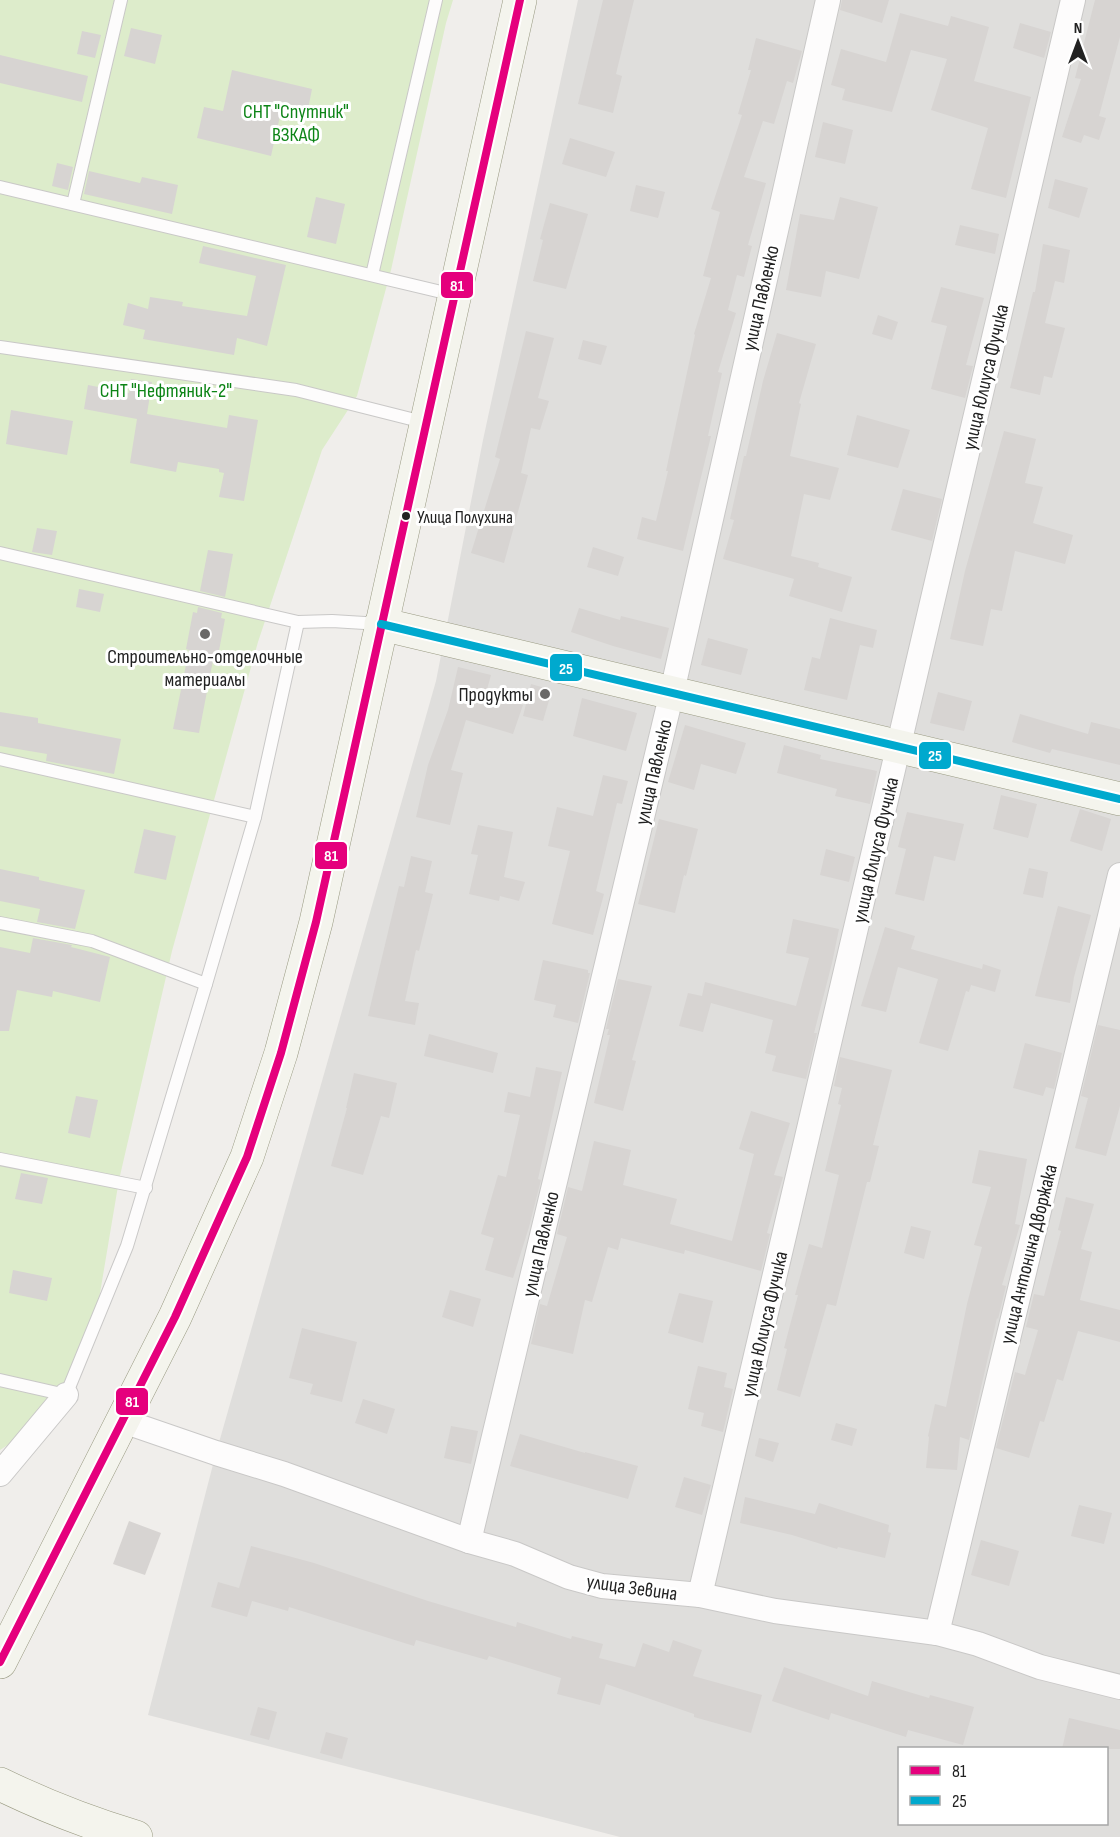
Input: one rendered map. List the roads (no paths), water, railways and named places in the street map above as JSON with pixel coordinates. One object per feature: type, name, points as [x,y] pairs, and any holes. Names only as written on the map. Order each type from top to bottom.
[{"type":"main road","points":[[0,1662],[175,1317],[251,1146],[281,1053],[316,922],[520,0]]},
{"type":"main road","points":[[381,624],[1120,799]]},
{"type":"main road","points":[[0,1784],[108,1829],[136,1837]]},
{"type":"street","name":"улица Павленко","points":[[469,1541],[672,692],[828,0]]},
{"type":"street","name":"улица Юлиуса Фучика","points":[[700,1595],[1073,0]]},
{"type":"street","name":"улица Антонина Дворжака","points":[[937,1633],[1120,875]]},
{"type":"street","points":[[0,1474],[66,1395]]},
{"type":"street","name":"улица Зевина","points":[[123,1421],[216,1453],[284,1473],[469,1541],[515,1554],[569,1577],[602,1586],[700,1595],[775,1611],[937,1633],[978,1644],[1040,1667],[1120,1687]]},
{"type":"lane","points":[[73,204],[121,0]]},
{"type":"lane","points":[[372,275],[436,0]]},
{"type":"lane","points":[[0,187],[456,295]]},
{"type":"lane","points":[[0,347],[296,390],[427,423]]},
{"type":"lane","points":[[0,553],[298,622],[332,621],[381,624]]},
{"type":"lane","points":[[0,1380],[66,1395],[127,1246],[255,817],[298,622]]},
{"type":"lane","points":[[0,759],[255,817]]},
{"type":"lane","points":[[0,923],[93,941],[206,984]]},
{"type":"lane","points":[[0,1159],[146,1188]]},
{"type":"place","name":"Улица Полухина","points":[[406,516]]},
{"type":"place","name":"Строительно-отделочные материалы","points":[[205,634]]},
{"type":"place","name":"Продукты","points":[[545,694]]},
{"type":"park label","name":"СНТ \"Спутник\" ВЗКАФ","points":[[296,122]]},
{"type":"park label","name":"СНТ \"Нефтяник-2\"","points":[[166,390]]}]
